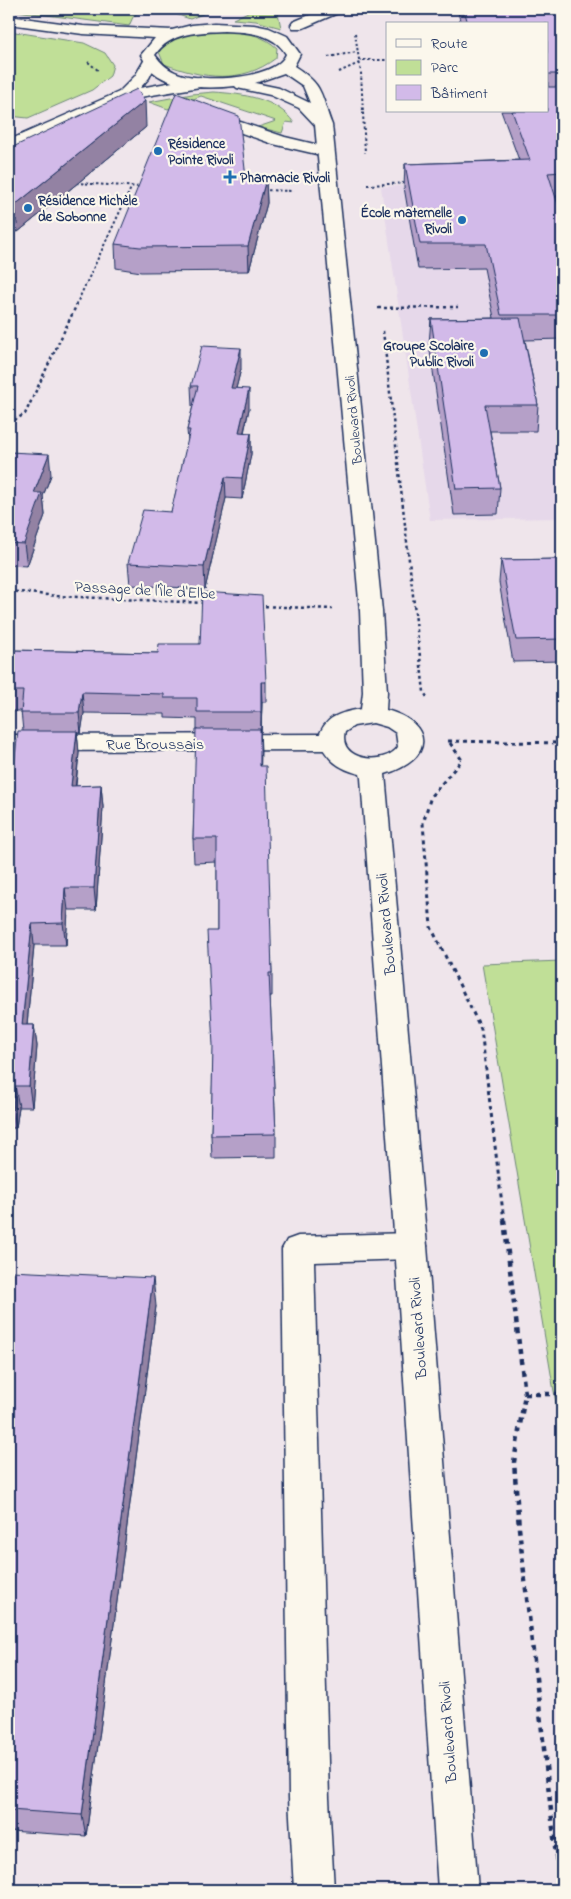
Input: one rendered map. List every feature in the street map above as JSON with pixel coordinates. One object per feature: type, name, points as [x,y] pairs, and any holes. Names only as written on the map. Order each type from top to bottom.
[{"type":"street","points":[[290,46],[298,25],[300,9]]},
{"type":"street","points":[[298,25],[335,9]]},
{"type":"street","points":[[202,28],[227,14]]},
{"type":"street","points":[[9,20],[84,30],[173,34]]},
{"type":"street","points":[[124,95],[141,78],[152,47],[160,40],[173,34],[202,28],[238,28],[265,32],[280,38],[290,46],[293,54],[290,63],[285,67],[262,78],[228,83]]},
{"type":"street","points":[[84,30],[130,47],[149,58],[161,71],[178,78],[200,82],[228,83],[274,91],[304,104],[324,126]]},
{"type":"street","name":"Boulevard Rivoli","points":[[285,67],[308,83],[317,100],[324,126],[371,611],[375,692],[373,715]]},
{"type":"street","points":[[9,146],[124,95],[200,82]]},
{"type":"street","points":[[188,108],[266,138],[325,151]]},
{"type":"street","points":[[373,715],[396,721],[409,734],[411,742],[409,750],[403,757],[394,762],[371,766],[348,761],[339,756],[330,742],[332,733],[338,725],[347,719],[373,715]]},
{"type":"street","name":"Rue Broussais","points":[[9,743],[330,742]]},
{"type":"street","name":"Boulevard Rivoli","points":[[371,766],[374,778],[412,1246],[458,1890]]},
{"type":"street","points":[[314,1890],[309,1778],[298,1249],[412,1246]]},
{"type":"path","points":[[362,15],[396,9]]},
{"type":"path","points":[[355,32],[361,73],[365,157]]},
{"type":"path","points":[[358,60],[386,60]]},
{"type":"path","points":[[74,182],[148,188]]},
{"type":"path","points":[[368,194],[366,185],[414,182]]},
{"type":"path","points":[[9,423],[25,414],[132,186]]},
{"type":"path","points":[[258,190],[331,192]]},
{"type":"path","points":[[342,309],[458,307]]},
{"type":"path","points":[[383,328],[424,692],[432,706]]},
{"type":"path","name":"Passage de l'Île d'Elbe","points":[[9,591],[58,596],[214,604]]},
{"type":"path","points":[[254,605],[371,611]]},
{"type":"path","points":[[445,734],[462,760],[431,796],[423,823],[431,927],[481,1029],[525,1394],[514,1462],[519,1528],[560,1890]]},
{"type":"path","points":[[411,742],[448,740],[562,743]]},
{"type":"path","points":[[525,1394],[562,1394]]},
{"type":"shaded area","name":"Groupe Scolaire Public Rivoli","points":[[562,178],[562,518],[430,520],[381,187]]},
{"type":"green space","points":[[9,9],[132,9],[140,11],[133,17],[129,26]]},
{"type":"green space","points":[[161,9],[215,9],[190,19]]},
{"type":"green space","points":[[274,9],[278,13],[281,28],[256,21],[233,19],[250,11]]},
{"type":"green space","points":[[231,30],[250,34],[267,41],[277,48],[276,58],[263,67],[249,72],[222,76],[193,73],[164,64],[159,52],[165,42],[179,36],[193,32]]},
{"type":"green space","points":[[9,31],[84,43],[105,53],[113,65],[110,76],[92,90],[28,118],[9,116]]},
{"type":"green space","points":[[214,92],[248,96],[269,103],[287,115],[294,123],[286,122],[282,133],[258,127],[276,121],[201,96],[168,109],[149,102]]},
{"type":"green space","points":[[562,961],[562,1439],[482,964]]},
{"type":"building","points":[[464,9],[562,9],[562,74],[548,74],[548,22],[467,22]]},
{"type":"building","points":[[548,87],[562,87],[562,172],[548,173],[562,217],[562,315],[501,315],[486,244],[420,244],[405,164],[530,160],[512,112],[548,112]]},
{"type":"building","points":[[137,89],[145,101],[15,205],[9,203],[9,147],[13,147]]},
{"type":"building","points":[[176,93],[239,116],[246,178],[266,179],[248,246],[140,247],[115,244]]},
{"type":"building","points":[[520,318],[538,405],[485,405],[500,488],[456,489],[431,319]]},
{"type":"building","points":[[202,346],[241,348],[231,388],[249,389],[239,432],[251,433],[242,478],[225,477],[204,567],[128,563],[143,510],[171,512],[190,430],[187,430],[198,386],[191,386]]},
{"type":"building","points":[[9,452],[49,454],[34,493],[42,493],[24,544],[9,543]]},
{"type":"building","points":[[562,559],[562,639],[516,640],[501,560]]},
{"type":"building","points":[[202,592],[262,596],[266,682],[261,682],[261,712],[197,712],[197,698],[164,698],[164,694],[82,692],[79,713],[21,713],[23,691],[9,691],[9,650],[158,653],[159,644],[200,644]]},
{"type":"building","points":[[196,729],[260,729],[260,766],[266,766],[272,973],[269,973],[276,1134],[211,1135],[213,1046],[207,931],[217,931],[217,839],[193,839]]},
{"type":"building","points":[[18,731],[77,731],[71,786],[101,785],[94,888],[65,888],[63,923],[32,924],[22,1025],[34,1025],[29,1086],[15,1086],[13,1107],[9,1107],[9,791],[11,791]]},
{"type":"building","points":[[11,1271],[153,1278],[82,1815],[9,1810],[9,1283]]},
{"type":"place","name":"Résidence Pointe Rivoli","points":[[158,151]]},
{"type":"place","name":"Pharmacie Rivoli","points":[[230,177]]},
{"type":"place","name":"Résidence Michèle de Sobonne","points":[[28,208]]},
{"type":"place","name":"École maternelle Rivoli","points":[[462,220]]},
{"type":"place","name":"Groupe Scolaire Public Rivoli","points":[[484,353]]}]
